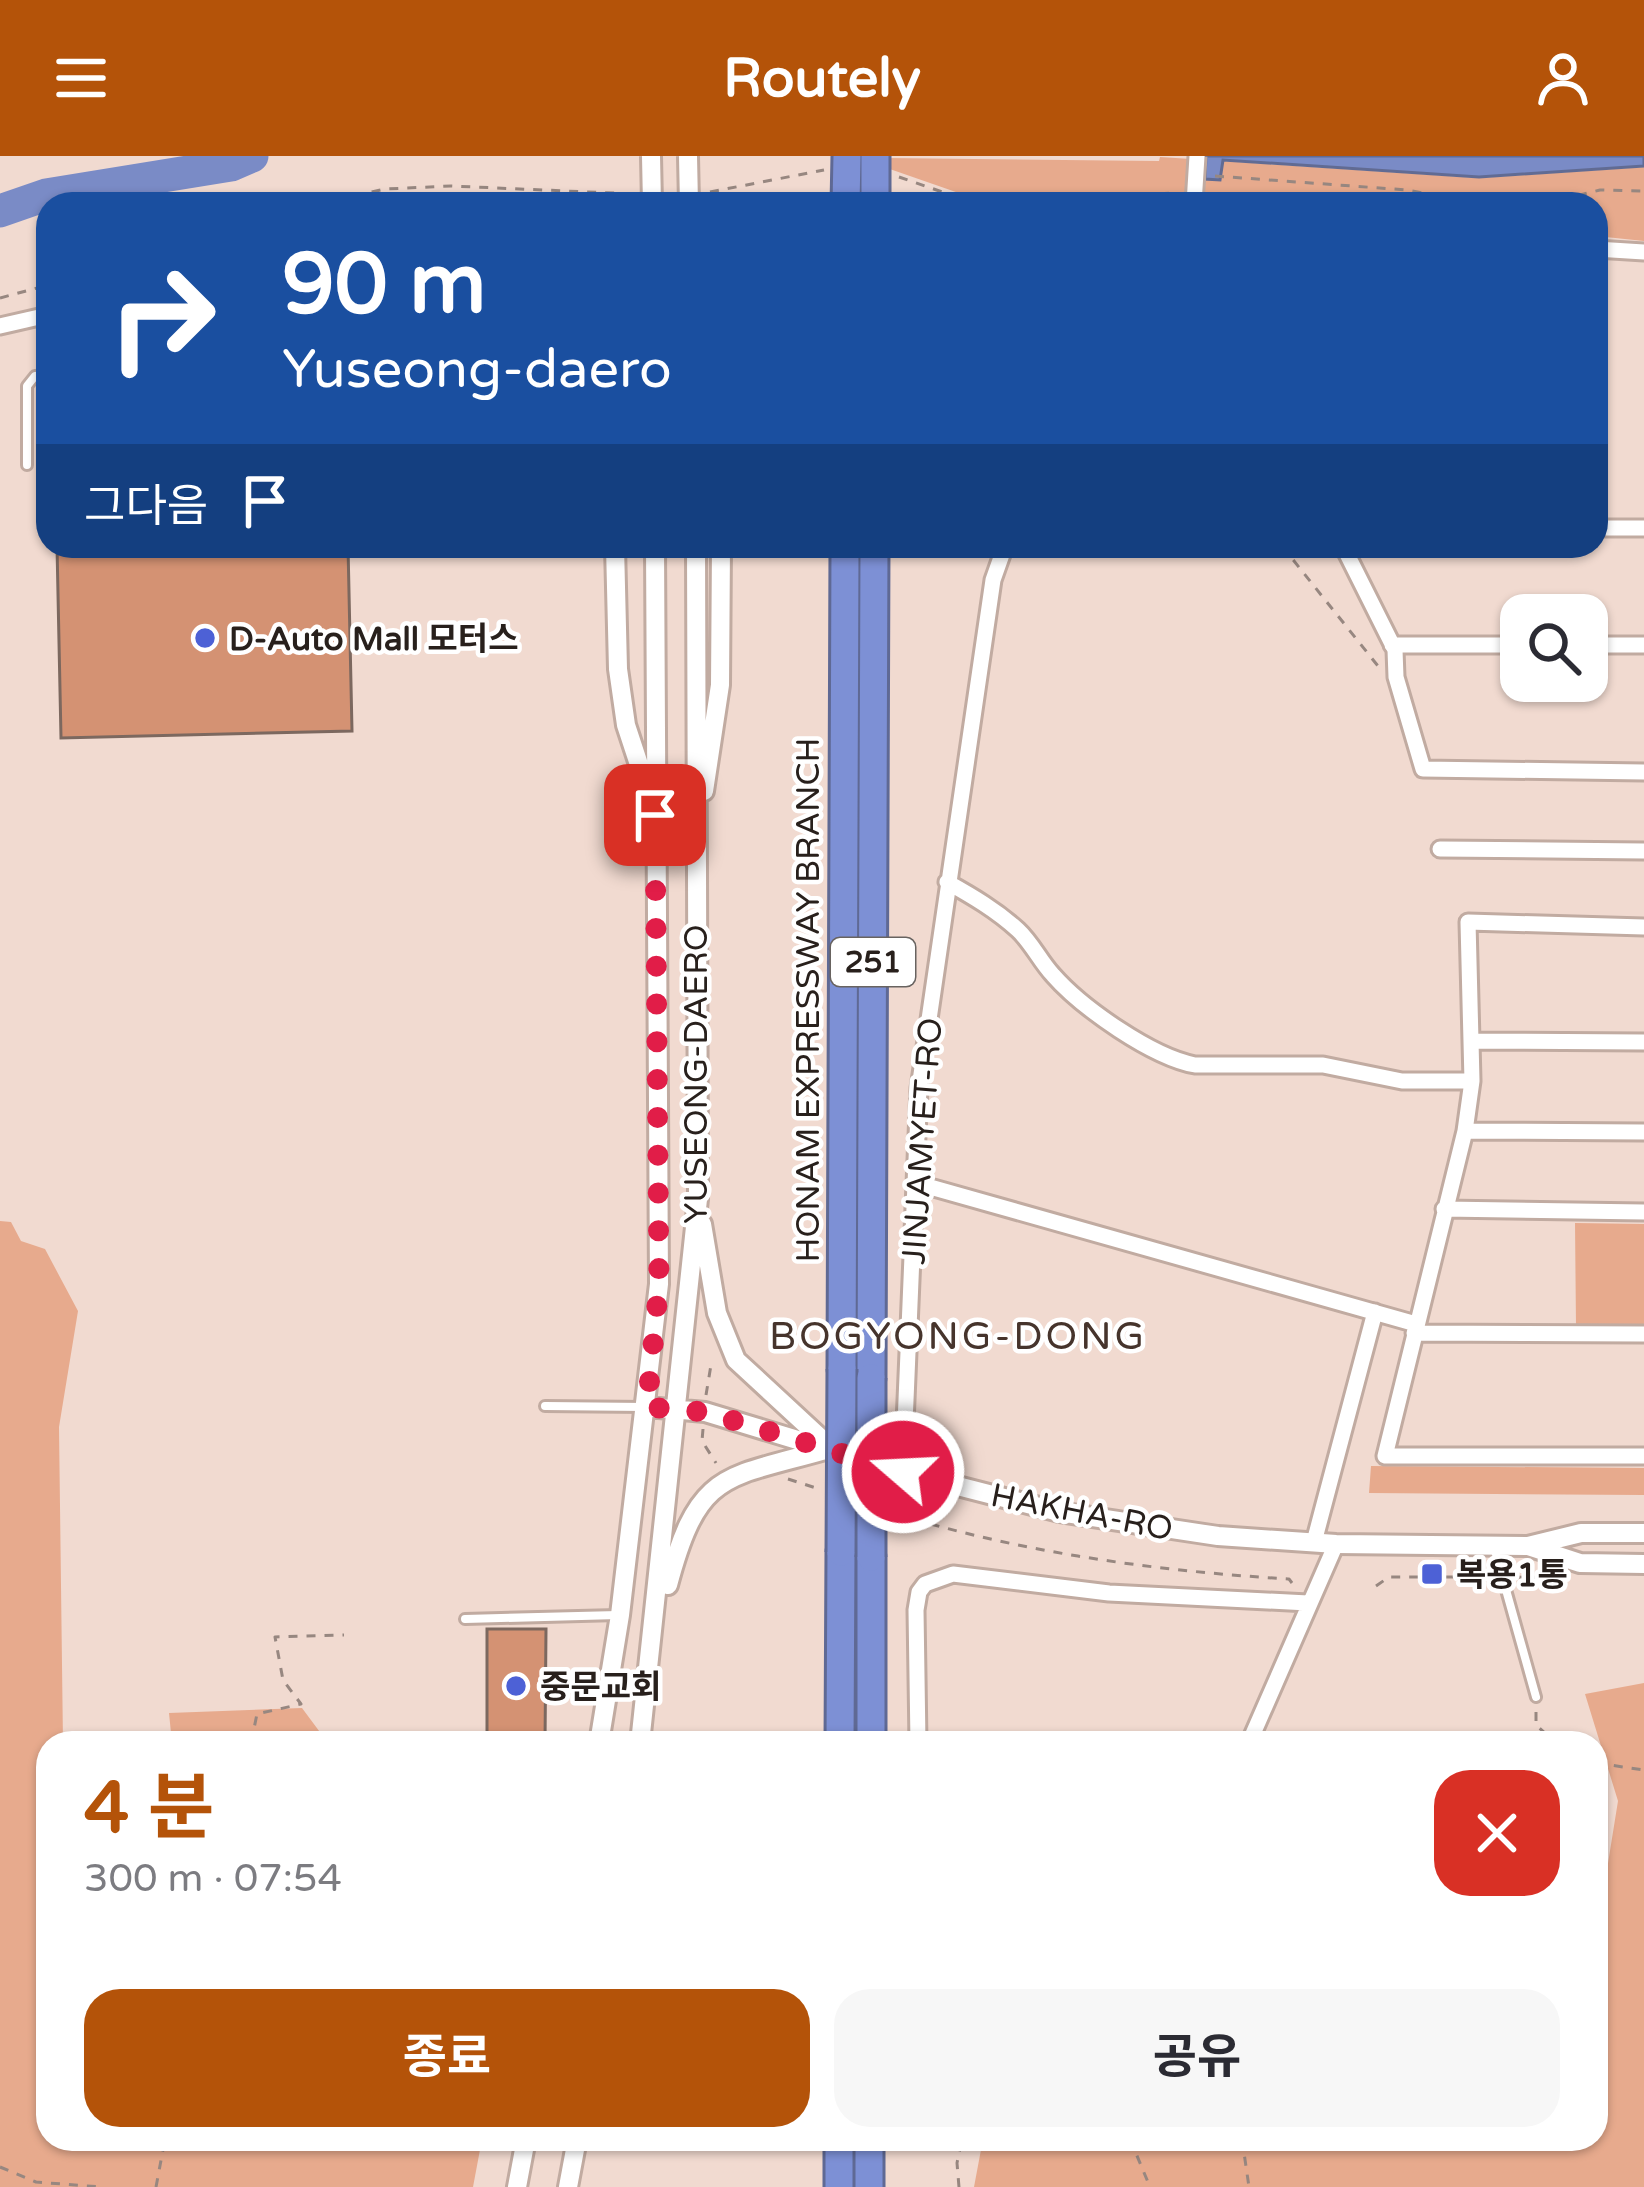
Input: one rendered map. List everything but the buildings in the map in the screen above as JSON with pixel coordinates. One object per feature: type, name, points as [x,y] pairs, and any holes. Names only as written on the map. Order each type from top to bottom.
[{"type":"highway","points":[[846,192],[847,156]]},
{"type":"highway","points":[[875,156],[875,192]]},
{"type":"highway","name":"HONAM EXPRESSWAY BRANCH","points":[[841,1731],[845,558]]},
{"type":"highway","name":"HONAM EXPRESSWAY BRANCH","points":[[871,1731],[874,558]]},
{"type":"highway","points":[[839,2151],[839,2187]]},
{"type":"highway","points":[[869,2151],[869,2187]]},
{"type":"street","points":[[651,156],[652,192]]},
{"type":"street","points":[[688,156],[689,192]]},
{"type":"street","points":[[1192,192],[1197,156]]},
{"type":"street","points":[[1608,250],[1644,252]]},
{"type":"street","points":[[0,326],[36,318]]},
{"type":"street","points":[[1608,528],[1644,528]]},
{"type":"street","points":[[615,558],[618,669],[626,725],[655,815]]},
{"type":"street","name":"YUSEONG-DAERO","points":[[601,1731],[620,1615],[659,1284],[655,558]]},
{"type":"street","name":"YUSEONG-DAERO","points":[[641,1731],[698,1198],[696,558]]},
{"type":"street","points":[[695,855],[720,685],[721,558]]},
{"type":"street","name":"JINJAMYET-RO","points":[[903,1472],[920,1088],[993,580],[1001,558]]},
{"type":"street","points":[[1349,558],[1392,645],[1396,677],[1423,770],[1644,772]]},
{"type":"street","points":[[1392,645],[1500,645]]},
{"type":"street","points":[[1608,645],[1644,645]]},
{"type":"street","points":[[1440,849],[1644,851]]},
{"type":"street","points":[[947,882],[986,904],[1022,934],[1079,1000],[1175,1062],[1323,1065],[1402,1081],[1472,1081]]},
{"type":"street","points":[[1644,927],[1468,922],[1472,1081],[1466,1131],[1385,1456],[1644,1456]]},
{"type":"street","points":[[1471,1041],[1644,1042]]},
{"type":"street","points":[[1466,1131],[1644,1132]]},
{"type":"street","points":[[916,1183],[1375,1312],[1415,1328],[1644,1334]]},
{"type":"street","points":[[698,1198],[717,1313],[736,1360],[832,1448]]},
{"type":"street","points":[[1444,1209],[1644,1212]]},
{"type":"street","points":[[1313,1542],[1375,1312]]},
{"type":"street","name":"HAKHA-RO","points":[[647,1407],[705,1412],[903,1472],[1060,1512],[1218,1536],[1336,1544],[1528,1546],[1581,1532],[1644,1533]]},
{"type":"street","points":[[652,1642],[684,1528],[717,1483],[832,1448]]},
{"type":"street","points":[[1253,1731],[1303,1596],[1336,1544]]},
{"type":"street","name":"HAKHA-RO","points":[[1528,1546],[1580,1563],[1644,1564]]},
{"type":"street","points":[[918,1731],[916,1610],[919,1592],[938,1577],[953,1574],[1109,1593],[1303,1596]]},
{"type":"street","points":[[517,2187],[524,2151]]},
{"type":"lane","points":[[27,465],[27,386],[36,376]]},
{"type":"lane","points":[[544,1406],[647,1407]]},
{"type":"lane","points":[[1493,1545],[1536,1697]]},
{"type":"lane","points":[[465,1619],[620,1615]]},
{"type":"path","points":[[1221,176],[1406,192]]},
{"type":"path","points":[[1590,192],[1644,191]]},
{"type":"path","points":[[0,298],[36,288]]},
{"type":"path","points":[[1291,558],[1342,626],[1378,666],[1396,677]]},
{"type":"path","points":[[708,1379],[711,1365]]},
{"type":"path","points":[[702,1441],[722,1471]]},
{"type":"path","points":[[780,1477],[832,1493]]},
{"type":"path","points":[[899,1515],[1024,1547],[1289,1579],[1303,1596]]},
{"type":"path","points":[[1376,1586],[1389,1577],[1491,1577]]},
{"type":"path","points":[[253,1731],[256,1714],[301,1704],[283,1680],[275,1637],[344,1635]]},
{"type":"path","points":[[1536,1697],[1536,1725],[1543,1731]]},
{"type":"path","points":[[1608,1765],[1644,1770]]},
{"type":"path","points":[[156,2187],[163,2151]]},
{"type":"path","points":[[959,2187],[960,2151]]},
{"type":"path","points":[[1135,2151],[1150,2187]]},
{"type":"path","points":[[1244,2151],[1249,2187]]},
{"type":"path","points":[[0,2167],[36,2182],[100,2187]]},
{"type":"shaded area","points":[[1160,157],[1479,178],[1644,167],[1644,241],[1608,237],[1608,192],[956,192],[884,167],[886,158],[1159,161]]},
{"type":"shaded area","points":[[0,1221],[11,1222],[21,1241],[45,1249],[78,1311],[59,1427],[63,1731],[36,1731],[36,2151],[480,2151],[473,2187],[0,2187]]},
{"type":"shaded area","points":[[1575,1223],[1644,1224],[1644,1326],[1576,1326]]},
{"type":"shaded area","points":[[1371,1466],[1644,1468],[1644,1495],[1369,1493]]},
{"type":"shaded area","points":[[1644,1683],[1644,2187],[974,2187],[981,2151],[1608,2151],[1608,1863],[1618,1801],[1608,1769],[1608,1731],[1596,1731],[1585,1694]]},
{"type":"shaded area","points":[[302,1708],[319,1731],[171,1731],[169,1713]]},
{"type":"water","points":[[1206,156],[1644,156],[1644,166],[1479,177],[1223,160],[1220,180],[1205,179]]},
{"type":"waterway","points":[[64,192],[231,165],[252,156]]},
{"type":"waterway","points":[[0,211],[36,198]]},
{"type":"place","name":"D-Auto Mall 모터스","points":[[205,638]]},
{"type":"place","name":"복용1통","points":[[1432,1574]]},
{"type":"place","name":"중문교회","points":[[516,1686]]},
{"type":"district","name":"BOGYONG-DONG","points":[[958,1335]]},
{"type":"route","points":[[655,815],[659,1284],[647,1407],[705,1412],[903,1472]]}]
